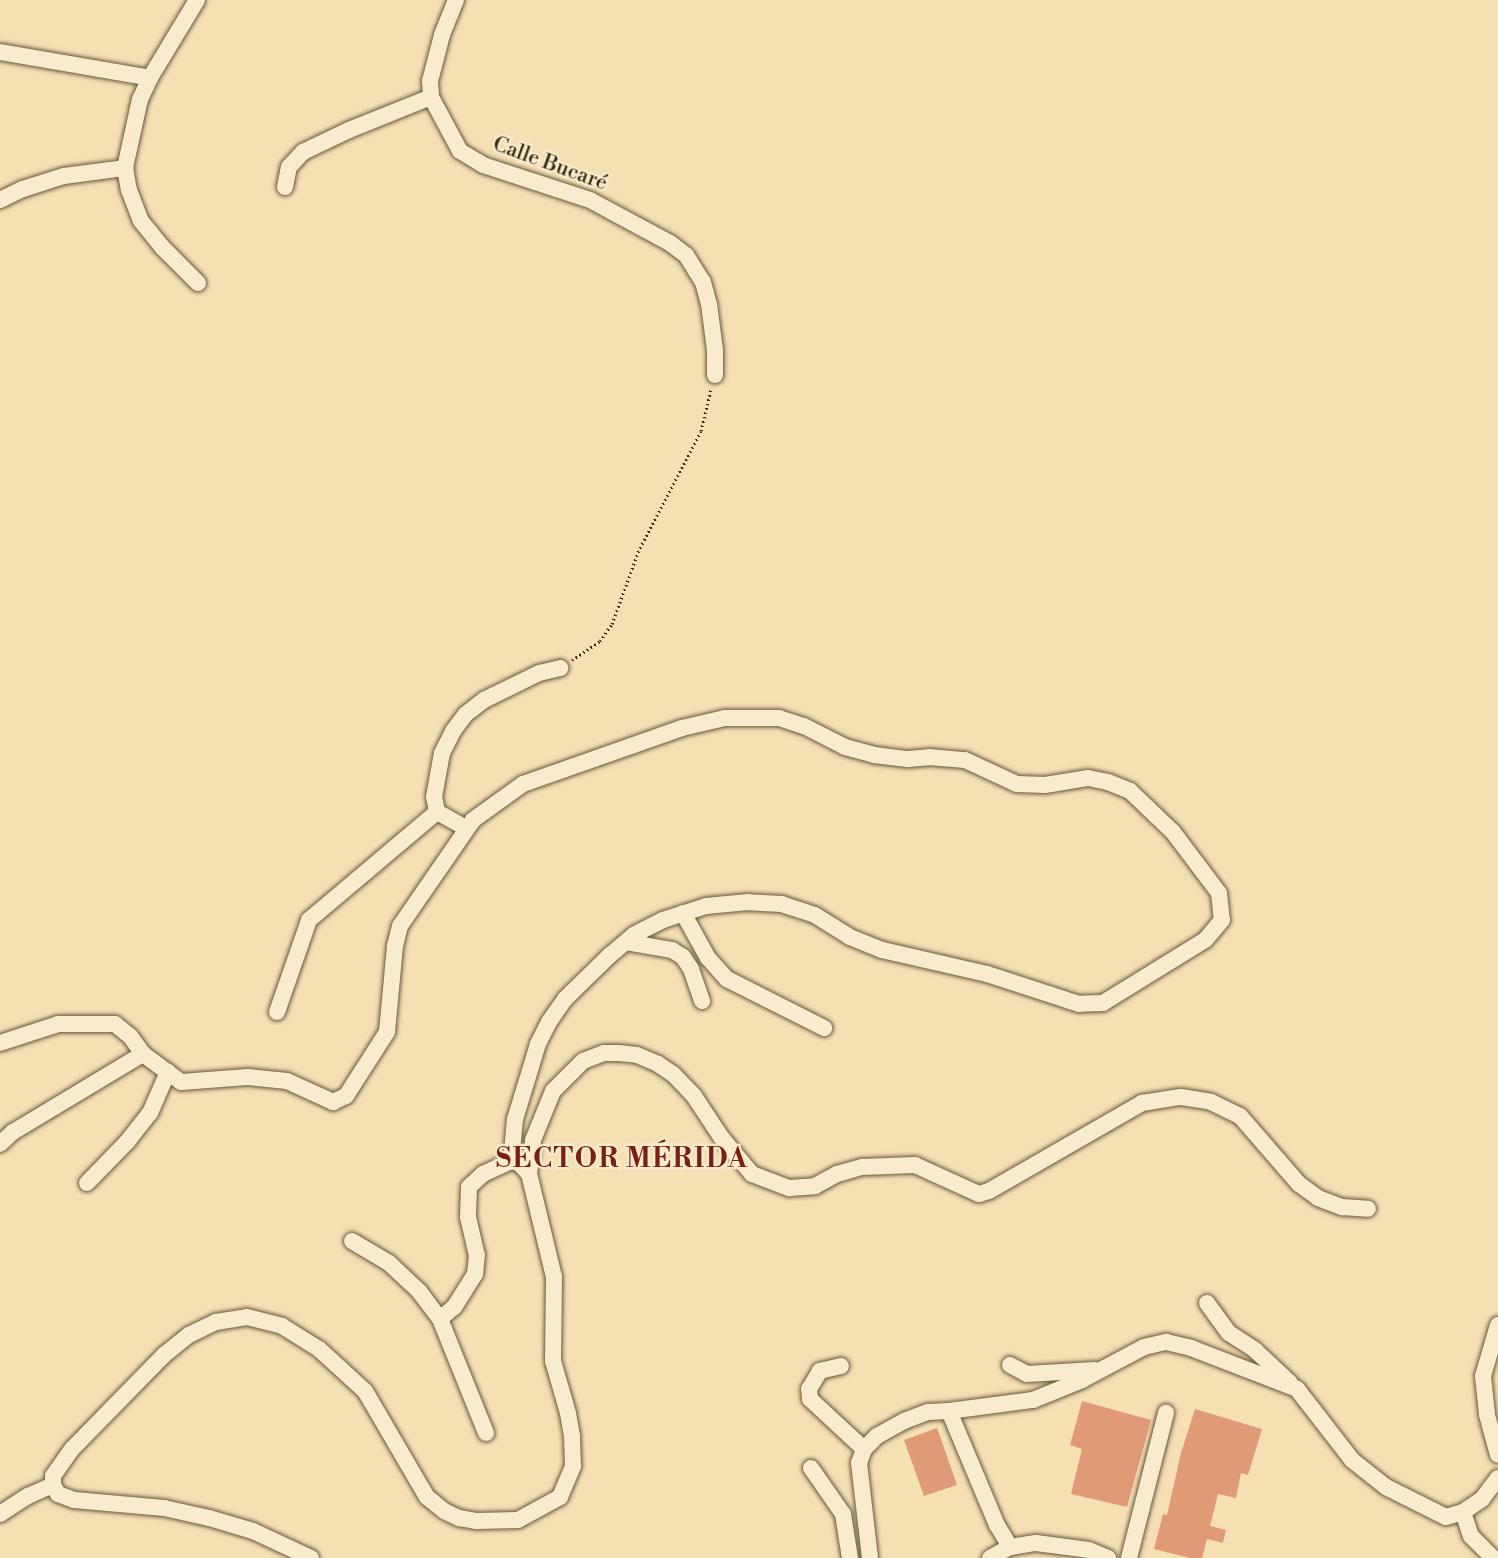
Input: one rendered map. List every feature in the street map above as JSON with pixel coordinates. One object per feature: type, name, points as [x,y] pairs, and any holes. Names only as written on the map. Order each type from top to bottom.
[{"type":"street","points":[[197,0],[150,78],[141,99],[125,168],[129,190],[141,221],[162,247],[198,283]]},
{"type":"street","points":[[285,187],[289,168],[303,152],[349,130],[431,98],[430,81],[434,62],[456,0]]},
{"type":"street","points":[[0,52],[150,78]]},
{"type":"street","name":"Calle Bucaré","points":[[431,98],[460,151],[483,165],[590,200],[670,243],[686,255],[703,282],[709,304],[715,350],[715,375]]},
{"type":"street","points":[[0,200],[23,189],[64,176],[125,168]]},
{"type":"street","points":[[466,828],[437,812],[434,797],[442,753],[453,731],[466,714],[484,700],[539,673],[560,668]]},
{"type":"street","points":[[0,1043],[58,1024],[114,1024],[130,1036],[143,1054],[181,1082],[248,1077],[287,1081],[333,1101],[346,1096],[387,1032],[395,946],[400,926],[466,828],[496,801],[523,784],[682,728],[726,718],[779,718],[804,726],[845,747],[874,755],[965,760],[1017,784],[1045,784],[1088,778],[1108,782],[1130,791],[1173,832],[1209,876],[1219,893],[1222,920],[1205,940],[1146,974],[1127,990],[1103,1003],[1078,1004],[987,974],[882,950],[850,937],[815,915],[782,904],[716,905],[663,920],[627,942],[566,999],[549,1022],[538,1044],[515,1119],[511,1161]]},
{"type":"street","points":[[277,1012],[309,920],[437,812]]},
{"type":"street","points":[[683,913],[708,958],[727,979],[824,1028]]},
{"type":"street","points":[[627,942],[672,950],[683,957],[691,969],[702,1001]]},
{"type":"street","points":[[311,1558],[253,1531],[209,1518],[164,1508],[74,1500],[58,1494],[53,1485],[53,1476],[72,1449],[164,1355],[189,1335],[216,1322],[247,1317],[282,1326],[319,1349],[365,1391],[427,1497],[444,1511],[459,1518],[493,1523],[518,1520],[560,1497],[573,1466],[572,1446],[568,1413],[553,1361],[554,1277],[529,1174],[533,1140],[553,1091],[583,1061],[604,1053],[637,1055],[674,1074],[694,1096],[721,1137],[752,1174],[789,1188],[815,1186],[837,1174],[862,1167],[915,1165],[979,1194],[989,1191],[1142,1103],[1181,1097],[1211,1102],[1240,1116],[1299,1184],[1318,1198],[1342,1207],[1368,1209]]},
{"type":"street","points":[[0,1144],[13,1132],[143,1054]]},
{"type":"street","points":[[87,1183],[127,1142],[150,1113],[168,1072]]},
{"type":"street","points":[[440,1319],[454,1306],[475,1274],[477,1256],[468,1217],[469,1187],[483,1174],[511,1161],[519,1163],[529,1174]]},
{"type":"street","points":[[352,1242],[389,1263],[420,1292],[440,1319],[486,1433]]},
{"type":"street","points":[[1207,1303],[1229,1333],[1255,1350],[1297,1389],[1352,1460],[1386,1486],[1446,1517],[1463,1512],[1482,1499],[1498,1478]]},
{"type":"street","points":[[1498,1325],[1483,1376],[1487,1415],[1498,1455]]},
{"type":"street","points":[[870,1558],[859,1463],[864,1449],[877,1436],[904,1421],[928,1412],[949,1412],[1033,1400],[1102,1370],[1144,1347],[1166,1342],[1191,1348],[1297,1389]]},
{"type":"street","points":[[1010,1365],[1027,1374],[1102,1370]]},
{"type":"street","points":[[841,1366],[820,1371],[809,1389],[810,1399],[864,1449]]},
{"type":"street","points":[[949,1412],[997,1525],[1010,1547]]},
{"type":"street","points":[[1129,1558],[1166,1413]]},
{"type":"street","points":[[811,1468],[843,1514],[850,1558]]},
{"type":"street","points":[[0,1515],[28,1496],[53,1485]]},
{"type":"street","points":[[1463,1512],[1471,1536],[1493,1558]]},
{"type":"street","points":[[990,1558],[1010,1547],[1055,1543],[1089,1550],[1108,1558]]},
{"type":"path","points":[[560,668],[600,641],[612,624],[638,552],[700,431],[715,375]]},
{"type":"building","points":[[1082,1401],[1151,1420],[1127,1507],[1071,1494],[1082,1449],[1070,1445]]},
{"type":"building","points":[[1195,1409],[1262,1429],[1248,1475],[1241,1473],[1236,1498],[1218,1494],[1210,1526],[1226,1530],[1223,1543],[1207,1539],[1202,1558],[1190,1558],[1154,1549],[1163,1514],[1167,1515],[1181,1453]]},
{"type":"building","points":[[937,1428],[957,1485],[924,1496],[904,1440]]},
{"type":"district","name":"SECTOR MÉRIDA","points":[[622,1160]]}]
